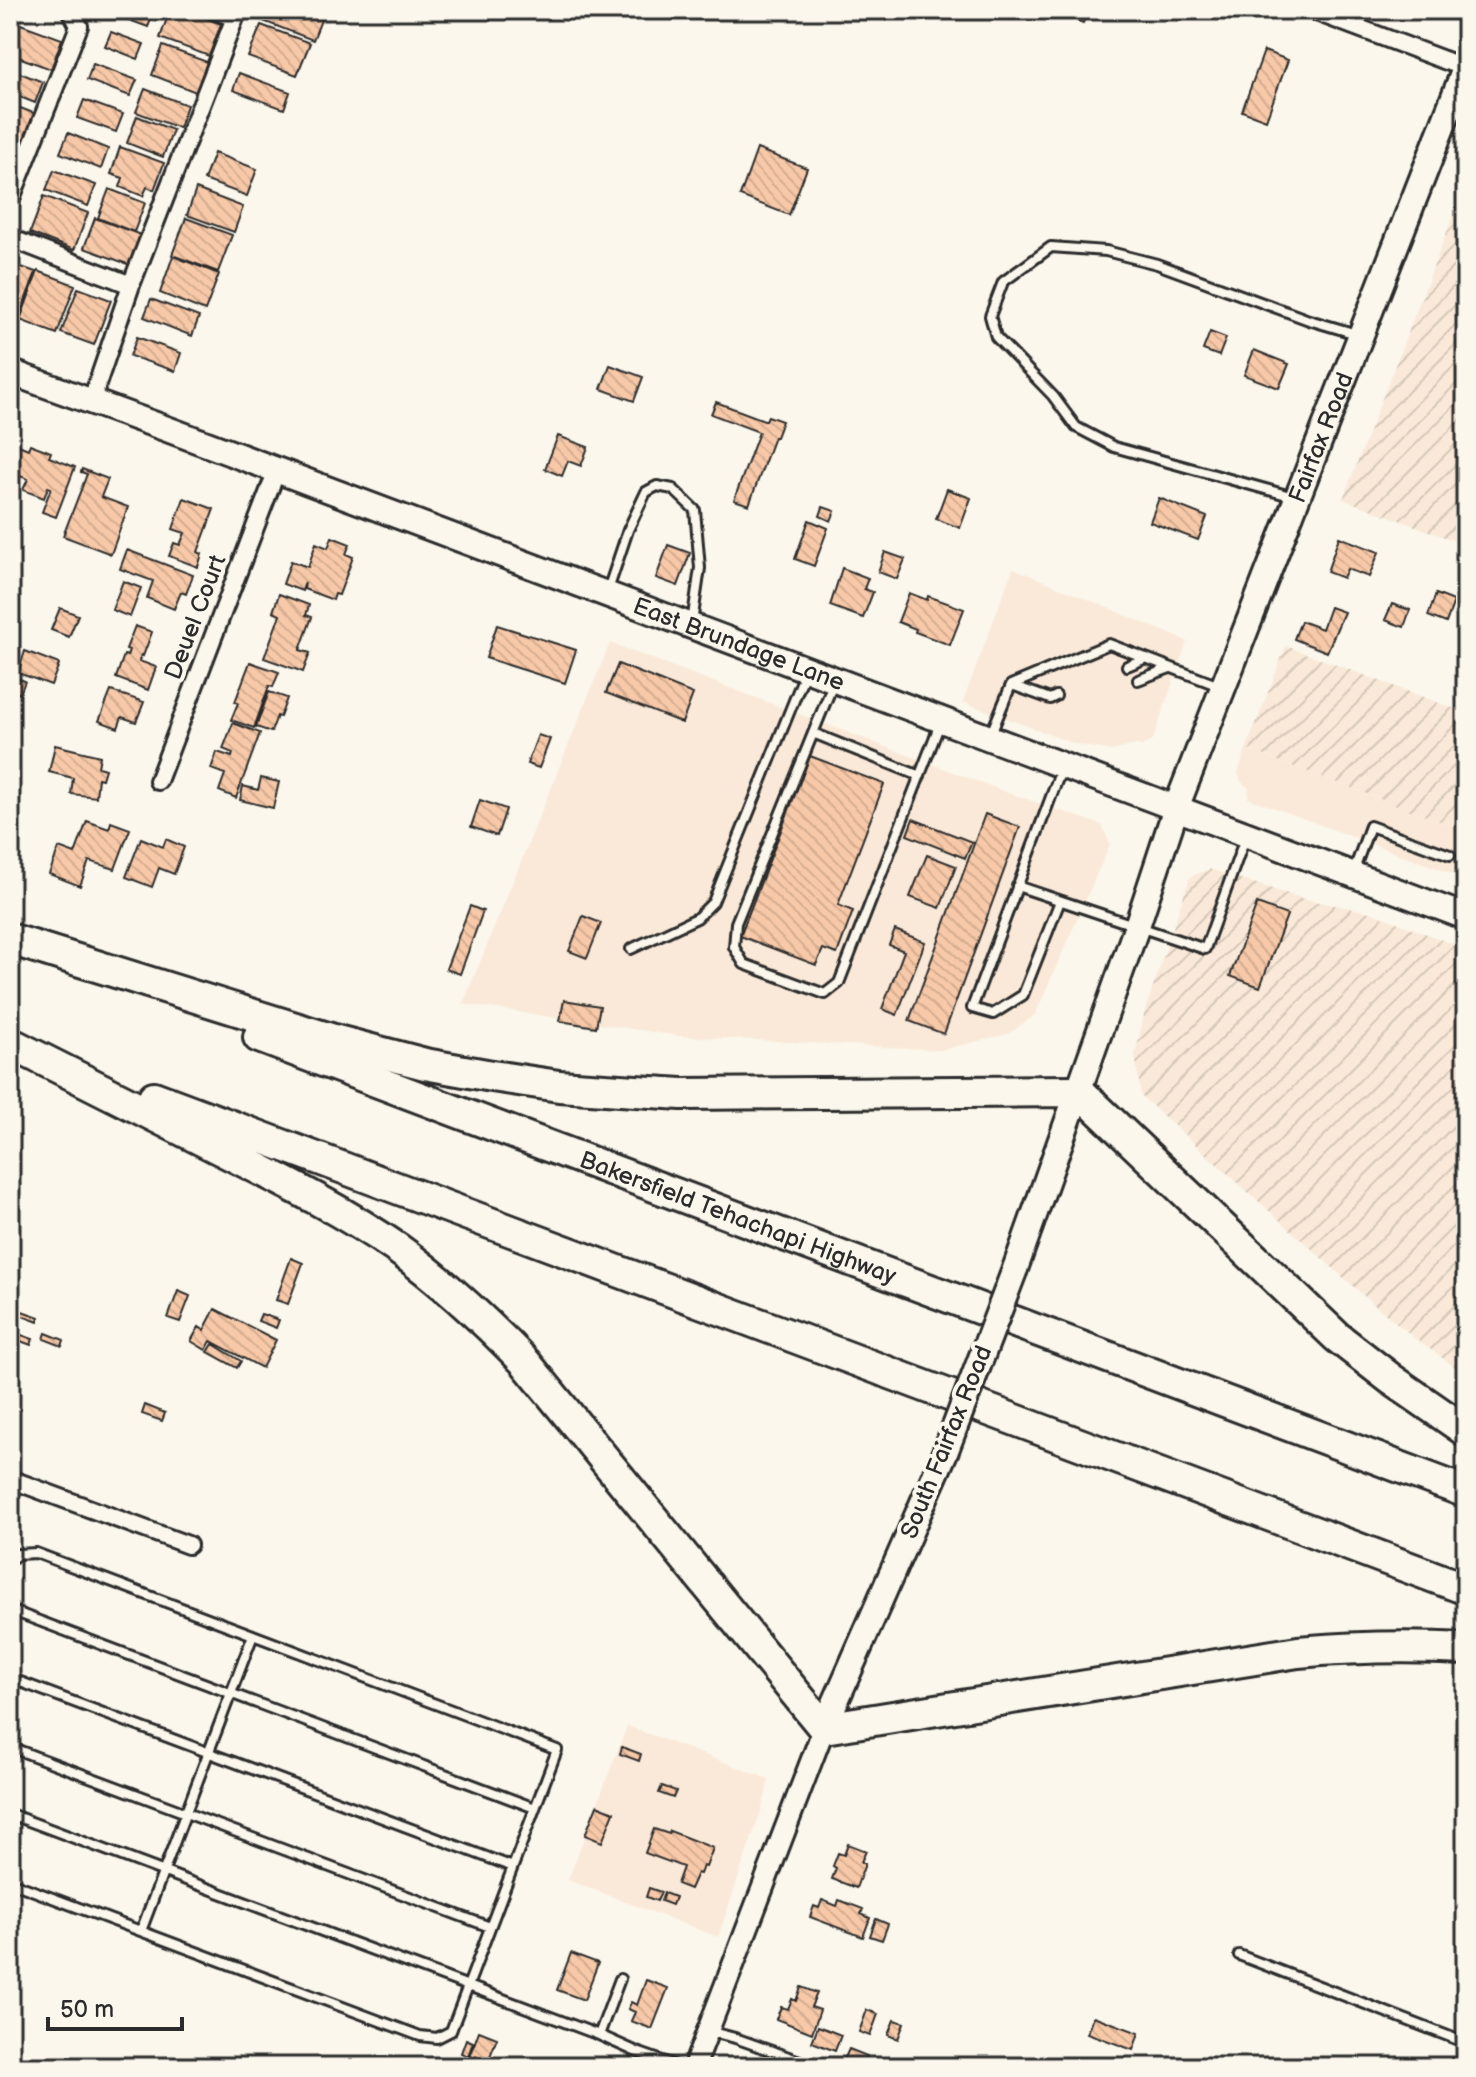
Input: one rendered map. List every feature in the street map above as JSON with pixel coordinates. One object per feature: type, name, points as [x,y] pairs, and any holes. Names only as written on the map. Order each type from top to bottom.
[{"type":"highway","points":[[10,941],[337,1041],[425,1064],[559,1086],[682,1094],[1079,1091],[1337,1337],[1466,1431]]},
{"type":"highway","name":"Bakersfield Tehachapi Highway","points":[[10,941],[1466,1492]]},
{"type":"highway","points":[[10,1043],[1466,1589]]},
{"type":"highway","points":[[10,1043],[302,1190],[398,1249],[443,1284],[525,1362],[824,1728],[1298,1652],[1411,1646],[1466,1649]]},
{"type":"main road","name":"Fairfax Road","points":[[1176,808],[1466,67]]},
{"type":"main road","name":"East Brundage Lane","points":[[10,372],[1466,917]]},
{"type":"main road","name":"South Fairfax Road","points":[[824,1728],[946,1450],[1079,1091],[1176,808]]},
{"type":"street","points":[[10,201],[79,26],[71,10]]},
{"type":"street","points":[[91,402],[131,285],[236,14],[215,10]]},
{"type":"street","points":[[1311,10],[1466,67]]},
{"type":"street","points":[[10,238],[131,285]]},
{"type":"street","name":"Deuel Court","points":[[158,781],[277,470]]},
{"type":"street","points":[[10,1479],[188,1545]]},
{"type":"street","name":"South Fairfax Road","points":[[694,2067],[824,1728]]},
{"type":"lane","points":[[1297,497],[1114,447],[1076,427],[1053,396],[996,337],[990,316],[1003,282],[1051,247],[1106,251],[1157,264],[1309,320],[1361,335]]},
{"type":"lane","points":[[607,594],[628,530],[646,492],[657,486],[673,489],[695,510],[697,523],[700,568],[691,626]]},
{"type":"lane","points":[[989,738],[1011,685],[1109,644],[1223,687]]},
{"type":"lane","points":[[1127,666],[1146,658]]},
{"type":"lane","points":[[1138,680],[1170,667]]},
{"type":"lane","points":[[631,949],[697,918],[713,902],[806,669]]},
{"type":"lane","points":[[835,680],[736,923],[734,947],[744,964],[825,994],[839,983],[941,720]]},
{"type":"lane","points":[[1011,685],[1055,699]]},
{"type":"lane","points":[[813,733],[920,776]]},
{"type":"lane","points":[[1060,901],[1023,995],[993,1014],[972,1008],[1062,765]]},
{"type":"lane","points":[[1353,875],[1370,826],[1450,855]]},
{"type":"lane","points":[[1017,886],[1205,949],[1246,835]]},
{"type":"lane","points":[[10,1560],[18,1554],[36,1553],[557,1750],[451,2031],[437,2038],[420,2036],[10,1882]]},
{"type":"lane","points":[[10,1610],[535,1808]]},
{"type":"lane","points":[[141,1931],[253,1635]]},
{"type":"lane","points":[[10,1678],[513,1867]]},
{"type":"lane","points":[[10,1747],[490,1927]]},
{"type":"lane","points":[[10,1814],[680,2067]]},
{"type":"lane","points":[[1239,1955],[1466,2043]]},
{"type":"lane","points":[[599,2035],[620,1979]]},
{"type":"lane","points":[[708,2031],[817,2067]]},
{"type":"shaded area","points":[[1466,183],[1466,545],[1343,499]]},
{"type":"shaded area","points":[[1013,568],[1187,641],[1153,740],[1142,746],[1111,751],[1075,744],[963,702]]},
{"type":"shaded area","points":[[610,643],[1102,825],[1110,844],[1035,1015],[1008,1034],[941,1050],[679,1036],[463,1004]]},
{"type":"shaded area","points":[[1286,646],[1466,713],[1466,831],[1246,749]]},
{"type":"shaded area","points":[[1246,749],[1466,831],[1466,879],[1248,798],[1249,788],[1241,782],[1238,773]]},
{"type":"shaded area","points":[[1209,869],[1304,899],[1370,912],[1466,949],[1466,1375],[1363,1295],[1141,1096],[1135,1055],[1145,1011],[1190,877]]},
{"type":"shaded area","points":[[627,1726],[769,1779],[718,1937],[568,1880]]},
{"type":"building","points":[[102,10],[155,10],[148,27]]},
{"type":"building","points":[[170,10],[185,10],[221,24],[209,56],[160,38]]},
{"type":"building","points":[[267,10],[325,10],[313,40],[263,21]]},
{"type":"building","points":[[1048,10],[1088,10],[1083,23]]},
{"type":"building","points":[[15,22],[62,39],[51,69],[10,54],[10,36]]},
{"type":"building","points":[[261,25],[310,43],[297,75],[248,57]]},
{"type":"building","points":[[111,32],[144,44],[138,59],[105,46]]},
{"type":"building","points":[[163,46],[207,62],[196,92],[152,75]]},
{"type":"building","points":[[1264,51],[1288,60],[1266,120],[1242,111]]},
{"type":"building","points":[[93,64],[137,80],[130,96],[87,80]]},
{"type":"building","points":[[10,69],[43,82],[35,103],[10,93]]},
{"type":"building","points":[[239,73],[290,92],[284,109],[233,90]]},
{"type":"building","points":[[145,89],[187,105],[179,128],[136,112]]},
{"type":"building","points":[[84,100],[123,114],[116,132],[77,118]]},
{"type":"building","points":[[10,104],[36,114],[25,143],[10,138]]},
{"type":"building","points":[[137,116],[173,130],[163,157],[127,143]]},
{"type":"building","points":[[68,133],[108,149],[101,169],[60,153]]},
{"type":"building","points":[[10,144],[20,147],[10,173]]},
{"type":"building","points":[[120,147],[164,163],[154,190],[147,187],[143,196],[120,187],[123,178],[111,174]]},
{"type":"building","points":[[757,149],[807,168],[789,215],[740,196]]},
{"type":"building","points":[[214,153],[257,169],[247,196],[204,180]]},
{"type":"building","points":[[54,170],[96,185],[88,206],[46,190]]},
{"type":"building","points":[[109,189],[145,203],[134,232],[98,218]]},
{"type":"building","points":[[196,189],[243,207],[234,232],[187,215]]},
{"type":"building","points":[[44,196],[88,213],[74,250],[30,233]]},
{"type":"building","points":[[95,218],[141,235],[130,265],[84,248]]},
{"type":"building","points":[[186,218],[232,235],[218,272],[172,255]]},
{"type":"building","points":[[173,256],[219,274],[205,311],[160,293]]},
{"type":"building","points":[[10,263],[36,272],[18,319],[10,316]]},
{"type":"building","points":[[38,271],[75,285],[57,334],[20,320]]},
{"type":"building","points":[[78,288],[111,300],[94,345],[61,333]]},
{"type":"building","points":[[151,299],[199,317],[192,336],[144,317]]},
{"type":"building","points":[[1210,332],[1226,338],[1219,356],[1203,350]]},
{"type":"building","points":[[137,337],[181,353],[175,371],[130,356]]},
{"type":"building","points":[[1254,350],[1289,364],[1279,388],[1244,375]]},
{"type":"building","points":[[610,365],[643,377],[634,401],[601,389]]},
{"type":"building","points":[[716,402],[764,420],[768,416],[782,421],[749,505],[734,500],[759,432],[711,414]]},
{"type":"building","points":[[558,436],[588,447],[581,466],[568,461],[562,476],[545,469]]},
{"type":"building","points":[[14,443],[28,449],[30,444],[51,452],[49,457],[75,467],[56,517],[42,512],[51,488],[48,487],[44,498],[23,490],[28,479],[20,476],[17,485],[10,482],[10,454]]},
{"type":"building","points":[[82,469],[108,479],[101,497],[128,507],[111,554],[63,536],[87,474],[81,472]]},
{"type":"building","points":[[947,489],[971,498],[960,528],[936,519]]},
{"type":"building","points":[[184,498],[214,509],[198,552],[202,554],[198,567],[169,556],[174,543],[180,545],[185,533],[173,529]]},
{"type":"building","points":[[1159,498],[1207,517],[1198,540],[1150,522]]},
{"type":"building","points":[[823,507],[835,511],[831,521],[820,516]]},
{"type":"building","points":[[809,520],[828,528],[814,566],[795,559]]},
{"type":"building","points":[[332,537],[350,544],[346,554],[353,557],[339,595],[335,594],[333,600],[304,589],[305,582],[302,591],[283,584],[291,561],[308,567],[316,543],[328,548]]},
{"type":"building","points":[[1339,537],[1379,552],[1369,577],[1347,569],[1343,578],[1327,572]]},
{"type":"building","points":[[668,545],[690,553],[678,586],[656,578]]},
{"type":"building","points":[[127,550],[193,575],[186,594],[181,592],[174,609],[147,598],[153,581],[120,569]]},
{"type":"building","points":[[885,552],[905,559],[897,579],[878,572]]},
{"type":"building","points":[[842,568],[868,578],[864,589],[873,592],[863,618],[830,606]]},
{"type":"building","points":[[123,581],[141,588],[130,617],[112,610]]},
{"type":"building","points":[[909,593],[927,600],[928,596],[964,609],[950,645],[898,622]]},
{"type":"building","points":[[279,594],[309,605],[306,615],[312,617],[300,650],[310,653],[303,672],[264,658],[280,615],[273,612]]},
{"type":"building","points":[[1436,594],[1454,601],[1446,623],[1428,616]]},
{"type":"building","points":[[1392,604],[1410,610],[1404,627],[1385,620]]},
{"type":"building","points":[[1330,607],[1344,612],[1327,652],[1294,639],[1301,621],[1322,629]]},
{"type":"building","points":[[60,608],[78,615],[69,637],[51,630]]},
{"type":"building","points":[[497,625],[576,650],[565,683],[486,658]]},
{"type":"building","points":[[135,626],[152,632],[139,661],[156,667],[148,690],[116,678],[124,655],[127,656],[129,650],[126,649]]},
{"type":"building","points":[[25,651],[59,664],[51,685],[18,673]]},
{"type":"building","points":[[250,662],[279,672],[273,687],[269,686],[254,728],[231,720]]},
{"type":"building","points":[[618,664],[693,694],[682,723],[606,693]]},
{"type":"building","points":[[15,677],[25,681],[20,694],[10,690]]},
{"type":"building","points":[[111,691],[144,702],[136,722],[122,717],[118,728],[99,721]]},
{"type":"building","points":[[269,692],[287,698],[271,732],[256,727]]},
{"type":"building","points":[[233,723],[260,733],[236,798],[219,791],[225,774],[211,769],[217,752],[232,757],[233,753],[223,749]]},
{"type":"building","points":[[538,735],[550,739],[539,768],[527,764]]},
{"type":"building","points":[[55,745],[100,756],[98,767],[105,769],[102,779],[98,778],[96,797],[71,794],[73,778],[49,772]]},
{"type":"building","points":[[810,756],[884,784],[838,905],[853,911],[837,954],[823,949],[816,965],[740,936]]},
{"type":"building","points":[[261,778],[279,782],[273,808],[240,800],[243,786],[258,790]]},
{"type":"building","points":[[480,800],[506,809],[497,836],[471,827]]},
{"type":"building","points":[[985,814],[1020,827],[944,1034],[909,1021]]},
{"type":"building","points":[[913,819],[972,842],[965,858],[907,835]]},
{"type":"building","points":[[87,821],[109,829],[111,822],[130,829],[115,869],[89,861],[80,886],[49,874],[59,848],[75,854]]},
{"type":"building","points":[[141,838],[163,847],[166,839],[184,847],[174,874],[159,868],[152,887],[126,877]]},
{"type":"building","points":[[927,855],[956,866],[940,908],[910,897]]},
{"type":"building","points":[[1257,904],[1287,915],[1260,987],[1230,976]]},
{"type":"building","points":[[470,906],[483,911],[460,974],[446,969]]},
{"type":"building","points":[[583,916],[601,923],[587,958],[569,951]]},
{"type":"building","points":[[895,930],[925,942],[897,1015],[882,1009],[904,951],[889,945]]},
{"type":"building","points":[[564,1000],[600,1006],[596,1027],[560,1021]]},
{"type":"building","points":[[291,1258],[303,1263],[288,1304],[276,1300]]},
{"type":"building","points":[[178,1291],[190,1296],[180,1322],[168,1318]]},
{"type":"building","points":[[215,1309],[276,1340],[262,1368],[211,1341],[206,1350],[191,1341],[199,1327],[204,1330]]},
{"type":"building","points":[[19,1310],[39,1317],[38,1322],[17,1314]]},
{"type":"building","points":[[261,1314],[279,1320],[276,1328],[258,1321]]},
{"type":"building","points":[[10,1331],[33,1339],[31,1345],[10,1337]]},
{"type":"building","points":[[46,1333],[64,1340],[62,1346],[44,1339]]},
{"type":"building","points":[[213,1344],[241,1361],[237,1368],[208,1352]]},
{"type":"building","points":[[145,1405],[165,1413],[162,1421],[142,1414]]},
{"type":"building","points":[[622,1747],[641,1754],[639,1761],[620,1754]]},
{"type":"building","points":[[662,1786],[676,1791],[673,1798],[659,1793]]},
{"type":"building","points":[[597,1805],[614,1812],[602,1842],[585,1835]]},
{"type":"building","points":[[654,1829],[669,1834],[670,1831],[713,1848],[706,1867],[703,1866],[700,1874],[697,1873],[690,1889],[677,1884],[683,1867],[645,1853]]},
{"type":"building","points":[[848,1844],[866,1851],[861,1862],[865,1864],[856,1888],[832,1879],[838,1853],[844,1855]]},
{"type":"building","points":[[649,1888],[661,1892],[657,1901],[646,1897]]},
{"type":"building","points":[[664,1893],[675,1897],[672,1905],[661,1901]]},
{"type":"building","points":[[822,1900],[837,1906],[839,1900],[863,1909],[861,1914],[870,1918],[863,1937],[810,1917],[814,1906],[819,1908]]},
{"type":"building","points":[[876,1919],[888,1924],[882,1940],[870,1936]]},
{"type":"building","points":[[571,1953],[598,1963],[584,2000],[557,1990]]},
{"type":"building","points":[[646,1980],[668,1988],[652,2029],[631,2021],[635,2012],[628,2009],[631,2002],[637,2005]]},
{"type":"building","points":[[801,1987],[817,1993],[811,2007],[820,2010],[812,2033],[776,2019],[781,2007],[788,2009],[792,1999],[796,2001]]},
{"type":"building","points":[[867,2010],[878,2014],[870,2036],[859,2032]]},
{"type":"building","points":[[1093,2016],[1139,2033],[1133,2050],[1087,2033]]},
{"type":"building","points":[[894,2020],[904,2023],[898,2039],[888,2035]]},
{"type":"building","points":[[818,2026],[841,2035],[835,2051],[812,2042]]},
{"type":"building","points":[[479,2031],[497,2038],[486,2067],[466,2067]]},
{"type":"building","points":[[466,2039],[473,2042],[468,2056],[461,2053]]},
{"type":"building","points":[[849,2049],[867,2056],[863,2067],[844,2060]]}]
